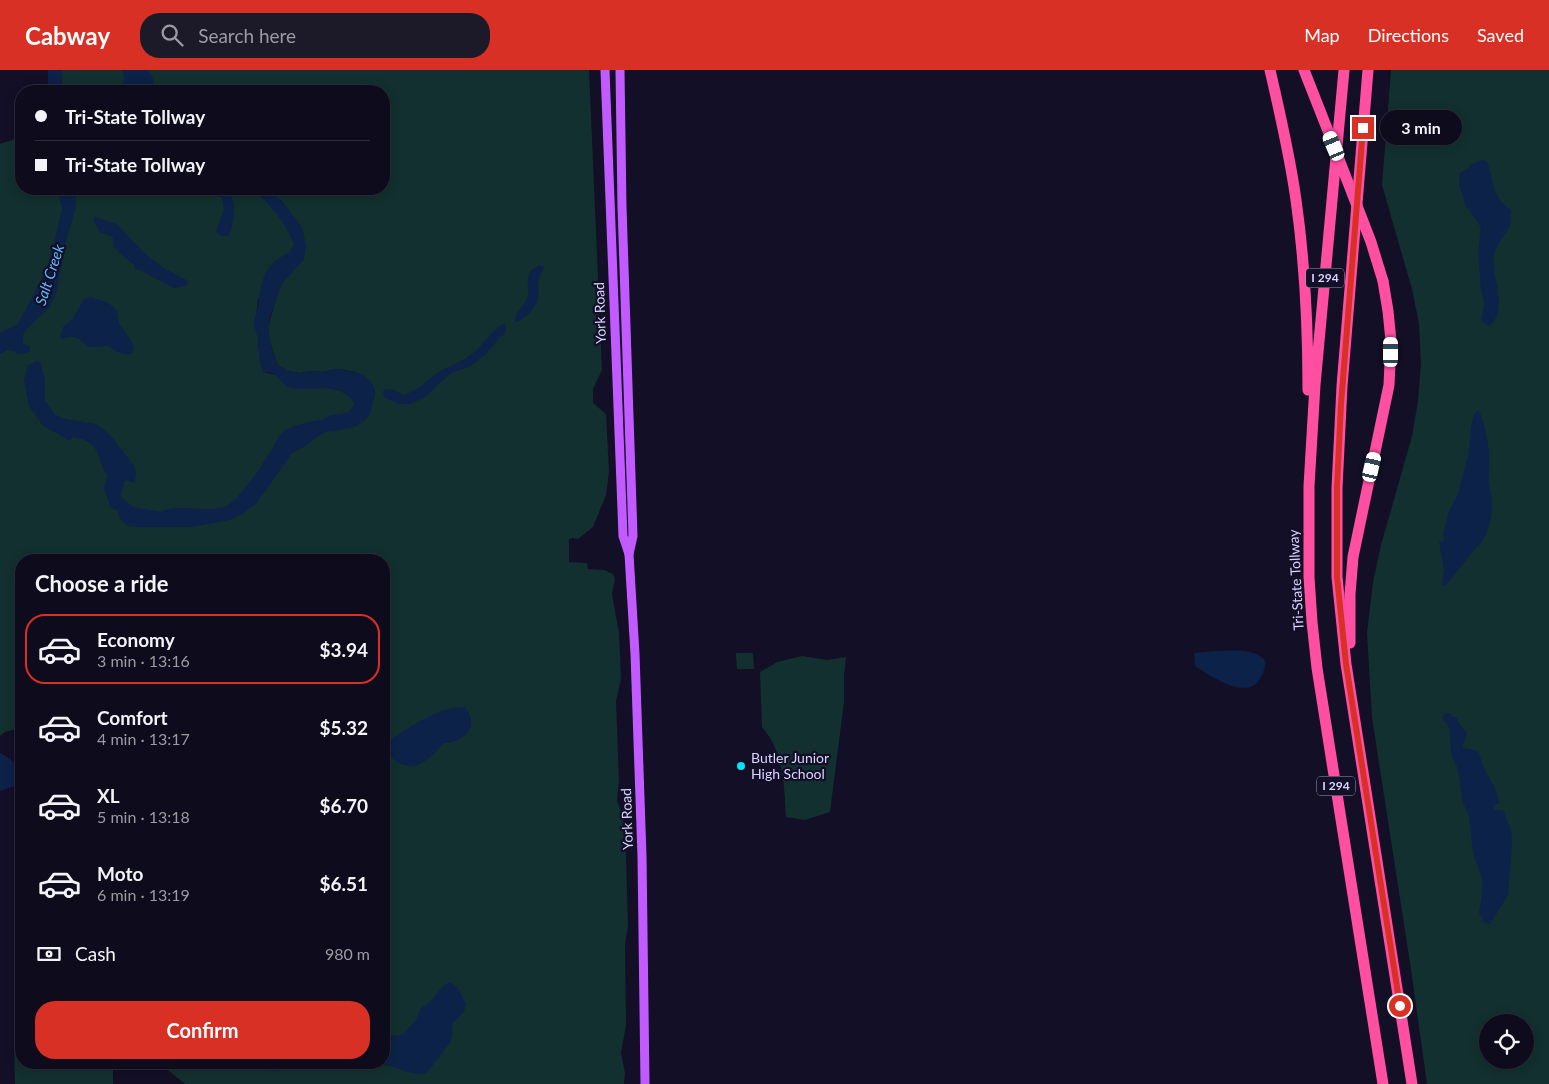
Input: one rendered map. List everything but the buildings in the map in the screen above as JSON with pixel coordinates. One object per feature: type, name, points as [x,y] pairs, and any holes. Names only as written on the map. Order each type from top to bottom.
[{"type":"highway","points":[[1270,70],[1286,142],[1300,231],[1308,369],[1308,486]]},
{"type":"highway","points":[[1304,70],[1371,242],[1383,281],[1391,340],[1389,385],[1356,538],[1351,576],[1350,625],[1355,725]]},
{"type":"highway","name":"Tri-State Tollway","points":[[1344,70],[1315,385],[1308,486],[1310,586],[1317,668],[1383,1084]]},
{"type":"highway","name":"I 294","points":[[1368,70],[1342,386],[1337,488],[1337,577],[1346,664],[1355,725],[1412,1084]]},
{"type":"main road","name":"York Road","points":[[605,70],[623,536],[629,554],[635,654],[641,847],[645,1084]]},
{"type":"main road","name":"York Road","points":[[620,70],[622,217],[633,536],[629,554]]},
{"type":"green space","points":[[61,70],[589,70],[602,370],[593,389],[593,403],[606,414],[609,472],[606,495],[593,527],[578,539],[569,539],[569,562],[587,563],[588,569],[604,570],[613,574],[615,579],[612,594],[619,633],[621,679],[616,701],[619,779],[617,800],[625,825],[628,926],[625,944],[626,1025],[621,1053],[625,1073],[624,1084],[185,1084],[166,1069],[390,1069],[390,554],[15,554],[15,729],[5,732],[0,736],[0,144],[15,139],[15,195],[390,195],[390,85],[62,85]],"holes":[[[258,299],[274,306],[268,327],[270,342],[277,364],[287,371],[300,373],[337,369],[356,372],[375,390],[370,408],[341,391],[264,372],[254,323]]]},
{"type":"green space","points":[[1391,70],[1549,70],[1549,1084],[1427,1084],[1372,718],[1367,632],[1373,582],[1381,545],[1412,436],[1418,401],[1421,364],[1419,324],[1412,289],[1382,185]]},
{"type":"green space","points":[[736,653],[753,653],[754,669],[737,669]]},
{"type":"green space","points":[[802,656],[827,660],[846,657],[844,702],[830,812],[805,820],[786,817],[782,770],[779,758],[775,747],[762,727],[760,672],[777,662]]},
{"type":"green space","points":[[14,1044],[15,1069],[113,1069],[113,1084],[15,1084]]},
{"type":"water","points":[[48,70],[61,70],[62,85],[48,85]]},
{"type":"water","points":[[122,70],[147,70],[153,80],[153,85],[122,85],[124,77]]},
{"type":"water","points":[[1482,160],[1487,161],[1497,195],[1511,210],[1510,225],[1496,248],[1494,256],[1499,301],[1496,318],[1490,326],[1481,321],[1484,304],[1478,251],[1481,228],[1465,205],[1459,186],[1460,173],[1469,168],[1470,165]]},
{"type":"water","name":"Salt Creek","points":[[59,195],[75,195],[76,207],[66,241],[57,290],[50,307],[23,335],[23,343],[30,347],[30,352],[17,354],[15,351],[7,350],[0,354],[0,333],[18,324],[46,271],[62,208]]},
{"type":"water","points":[[212,195],[230,195],[234,204],[229,236],[220,236],[216,231],[224,211],[222,198]]},
{"type":"water","points":[[259,195],[274,195],[282,201],[300,224],[306,246],[304,259],[282,284],[270,317],[268,327],[270,342],[277,364],[287,371],[300,373],[337,369],[356,372],[365,376],[375,390],[370,414],[356,426],[321,434],[307,445],[292,453],[256,504],[242,514],[229,520],[192,527],[128,526],[120,519],[117,510],[109,506],[104,490],[107,474],[95,448],[85,440],[73,437],[69,440],[43,426],[29,406],[24,380],[28,365],[38,360],[41,365],[45,380],[45,401],[55,414],[61,418],[96,424],[115,440],[135,467],[134,483],[127,480],[124,482],[121,496],[135,507],[161,512],[174,508],[216,509],[224,507],[244,490],[284,431],[329,416],[348,412],[353,406],[354,403],[349,396],[342,392],[326,388],[291,388],[274,374],[264,372],[262,368],[258,337],[254,324],[261,287],[272,264],[289,253],[294,244],[286,228],[265,200]]},
{"type":"water","points":[[95,217],[117,224],[144,253],[162,267],[188,281],[186,286],[174,288],[135,269],[135,265],[113,246],[114,241],[112,237],[100,232],[93,220]]},
{"type":"water","points":[[539,265],[544,267],[538,281],[539,296],[537,302],[523,319],[516,322],[517,314],[528,296],[530,272]]},
{"type":"water","points":[[91,297],[109,303],[117,311],[119,323],[132,342],[134,348],[132,354],[120,353],[109,346],[88,347],[77,338],[68,337],[64,339],[60,337],[63,327],[73,318],[84,299]]},
{"type":"water","points":[[504,324],[506,325],[504,335],[487,353],[471,366],[451,373],[425,397],[411,404],[398,404],[384,397],[383,391],[385,389],[394,390],[403,395],[414,391],[439,372],[469,356],[495,330]]},
{"type":"water","points":[[1478,410],[1489,451],[1489,478],[1492,499],[1491,520],[1483,540],[1447,584],[1443,586],[1444,569],[1439,542],[1444,539],[1443,535],[1449,511],[1458,494],[1468,456],[1472,422]]},
{"type":"water","points":[[1243,651],[1262,657],[1266,662],[1262,675],[1255,684],[1247,688],[1239,688],[1219,681],[1195,666],[1194,653]]},
{"type":"water","points":[[463,707],[468,710],[471,722],[468,732],[464,736],[454,741],[443,743],[432,756],[417,765],[404,765],[393,759],[390,754],[390,743],[394,737],[418,722],[454,708]]},
{"type":"water","points":[[1447,713],[1457,718],[1467,734],[1462,746],[1478,751],[1484,768],[1498,795],[1499,804],[1494,805],[1494,810],[1502,810],[1504,812],[1511,830],[1512,843],[1508,895],[1490,924],[1485,923],[1479,913],[1482,877],[1473,854],[1469,816],[1462,800],[1457,767],[1451,754],[1450,730],[1443,720],[1443,716]]},
{"type":"water","points":[[0,753],[15,764],[15,785],[0,791]]},
{"type":"water","points":[[450,982],[458,988],[466,1004],[464,1012],[452,1024],[450,1042],[426,1073],[415,1074],[390,1066],[390,1035],[398,1036],[403,1034],[416,1020],[421,1008],[429,1003],[443,986]]},
{"type":"water","points":[[268,1069],[288,1069],[274,1071]]},
{"type":"place","name":"Butler Junior High School","points":[[741,766]]},
{"type":"route","points":[[1363,128],[1341,404],[1337,488],[1337,577],[1346,664],[1400,1006]]}]
